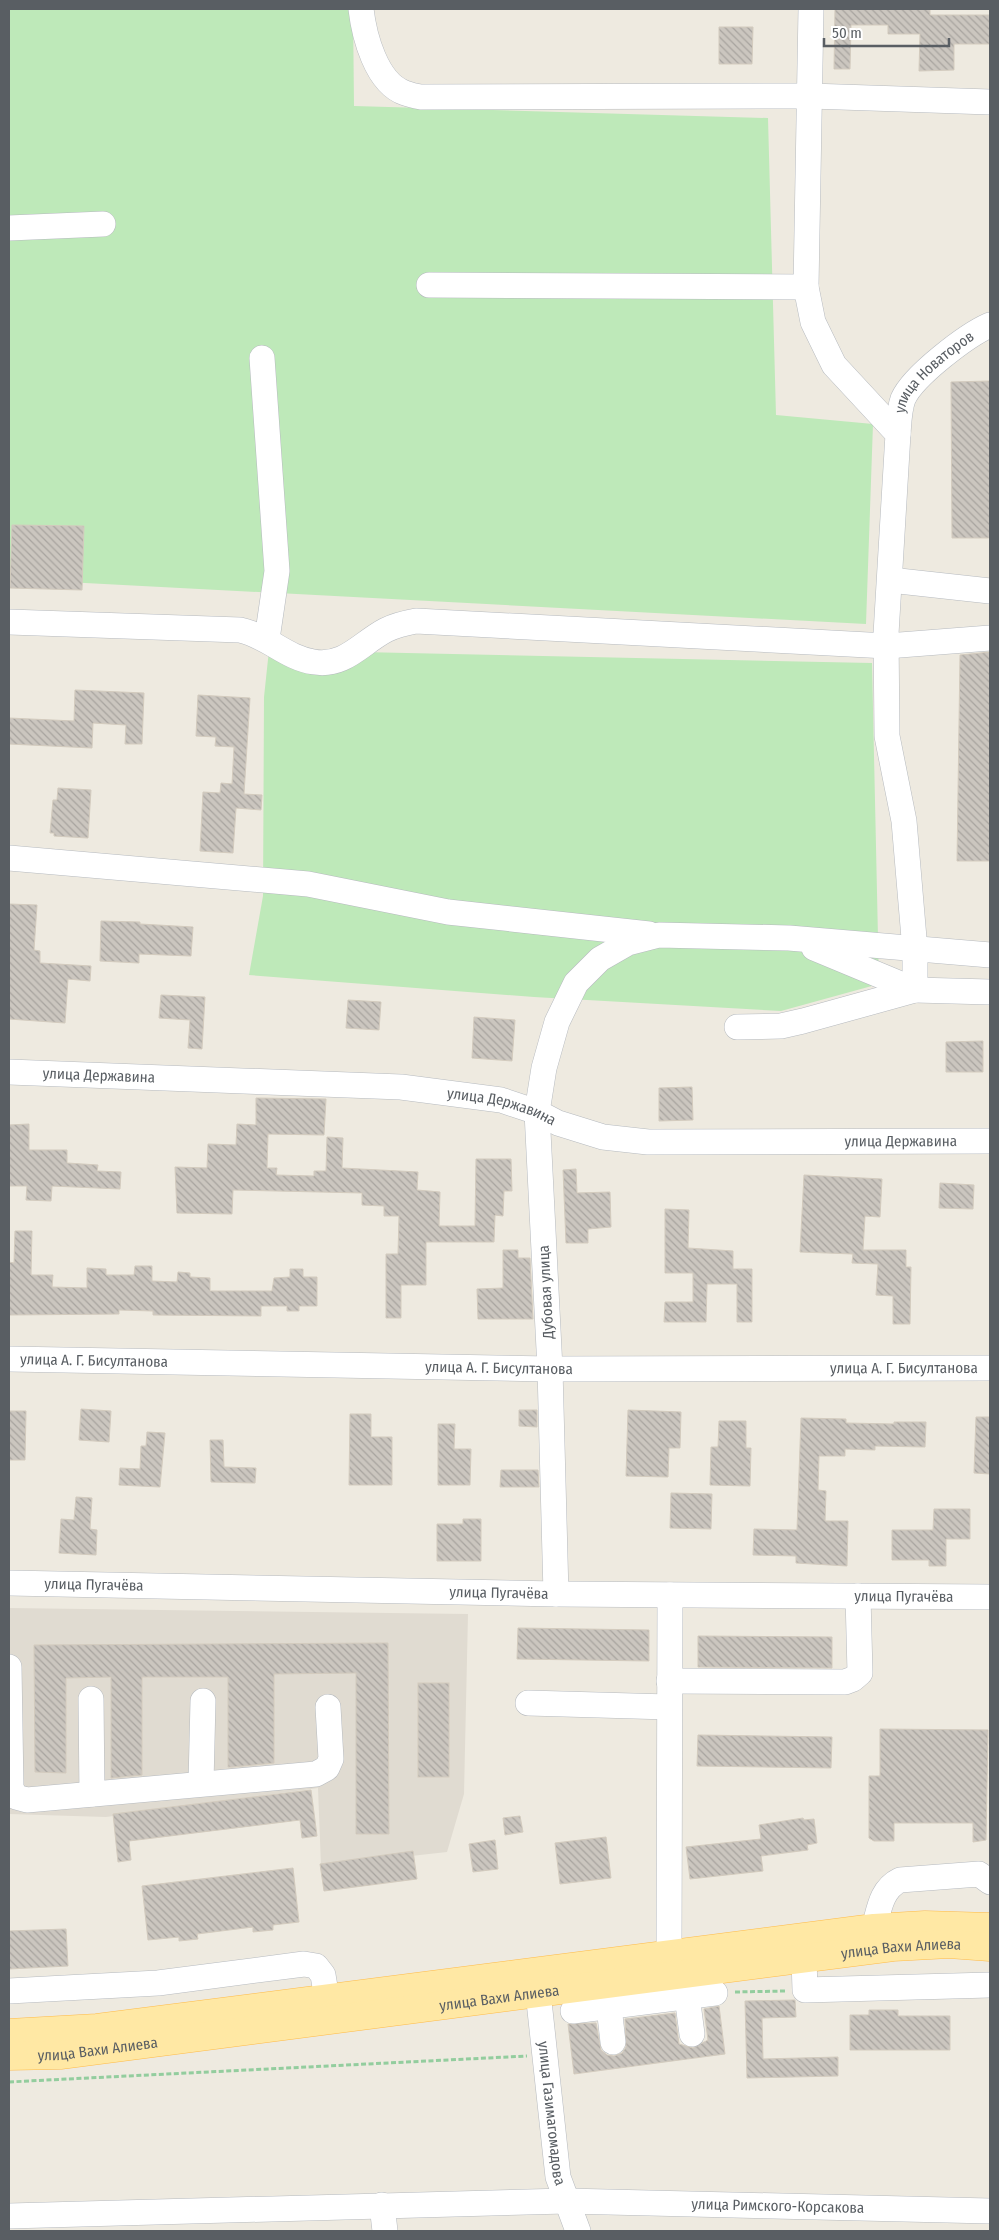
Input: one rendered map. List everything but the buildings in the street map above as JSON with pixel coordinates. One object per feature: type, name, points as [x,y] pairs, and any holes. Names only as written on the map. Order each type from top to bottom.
[{"type":"main road","name":"улица Вахи Алиева","points":[[9,2056],[60,2055],[538,1992],[607,1995],[680,1975],[874,1928],[925,1925],[990,1927]]},
{"type":"main road","name":"улица Вахи Алиева","points":[[9,2032],[96,2028],[327,1999],[680,1975],[893,1947],[948,1944],[990,1947]]},
{"type":"street","points":[[361,9],[363,32],[373,57],[388,81],[403,93],[420,97],[810,96],[990,102]]},
{"type":"street","points":[[811,9],[806,287],[813,322],[834,365],[898,434]]},
{"type":"street","points":[[9,228],[102,224]]},
{"type":"street","points":[[430,285],[806,287]]},
{"type":"street","name":"улица Новаторов","points":[[915,990],[915,950],[904,821],[887,736],[886,646],[900,412],[903,398],[920,375],[969,337],[990,325]]},
{"type":"street","points":[[262,358],[277,571],[267,639]]},
{"type":"street","points":[[890,580],[990,591]]},
{"type":"street","points":[[9,622],[240,630],[254,633],[267,639],[299,659],[331,663],[341,660],[384,630],[399,624],[416,621],[886,646],[990,638]]},
{"type":"street","points":[[9,858],[308,884],[448,912],[659,936],[789,938],[990,955]]},
{"type":"street","name":"Дубовая улица","points":[[556,1594],[550,1369],[537,1112],[544,1068],[556,1022],[576,983],[600,959],[628,943],[659,936]]},
{"type":"street","points":[[789,938],[915,990]]},
{"type":"street","points":[[737,1027],[781,1026],[915,990],[990,992]]},
{"type":"street","name":"улица Державина","points":[[9,1072],[401,1087],[501,1100],[537,1112],[558,1123],[603,1137],[648,1142],[990,1141]]},
{"type":"street","name":"улица А. Г. Бисултанова","points":[[9,1359],[550,1369],[990,1368]]},
{"type":"street","name":"улица Пугачёва","points":[[9,1583],[556,1594],[990,1597]]},
{"type":"street","points":[[670,1595],[669,1707],[680,1975],[692,2034]]},
{"type":"street","points":[[669,1681],[844,1682],[853,1679],[860,1672],[858,1596]]},
{"type":"street","points":[[9,1667],[11,1788],[16,1797],[27,1800],[316,1774],[328,1768],[331,1759],[328,1708]]},
{"type":"street","points":[[91,1699],[92,1794]]},
{"type":"street","points":[[201,1784],[204,1701]]},
{"type":"street","points":[[528,1703],[669,1707]]},
{"type":"street","points":[[874,1928],[885,1892],[891,1884],[900,1880],[979,1874],[990,1882]]},
{"type":"street","points":[[804,1959],[805,1990],[990,1985]]},
{"type":"street","points":[[9,1990],[158,1983],[304,1964],[316,1966],[323,1976],[327,1999]]},
{"type":"street","points":[[680,1975],[715,1993]]},
{"type":"street","points":[[158,1983],[163,2020]]},
{"type":"street","name":"улица Газимагомадова","points":[[538,1992],[558,2177],[578,2231]]},
{"type":"street","points":[[572,2011],[607,1995],[613,2042]]},
{"type":"street","name":"улица Римского-Корсакова","points":[[9,2216],[145,2222],[382,2205],[566,2201],[990,2211]]},
{"type":"street","points":[[382,2205],[385,2231]]},
{"type":"path","points":[[715,1993],[805,1990]]},
{"type":"path","points":[[9,2082],[545,2055]]},
{"type":"shaded area","points":[[9,1608],[468,1614],[464,1794],[447,1852],[321,1866],[318,1788],[106,1817],[9,1814]]},
{"type":"green space","points":[[9,9],[353,9],[354,106],[768,118],[776,415],[873,424],[866,624],[9,579]]},
{"type":"green space","points":[[269,650],[872,663],[879,984],[781,1011],[534,997],[249,975],[263,896],[264,697]]}]
